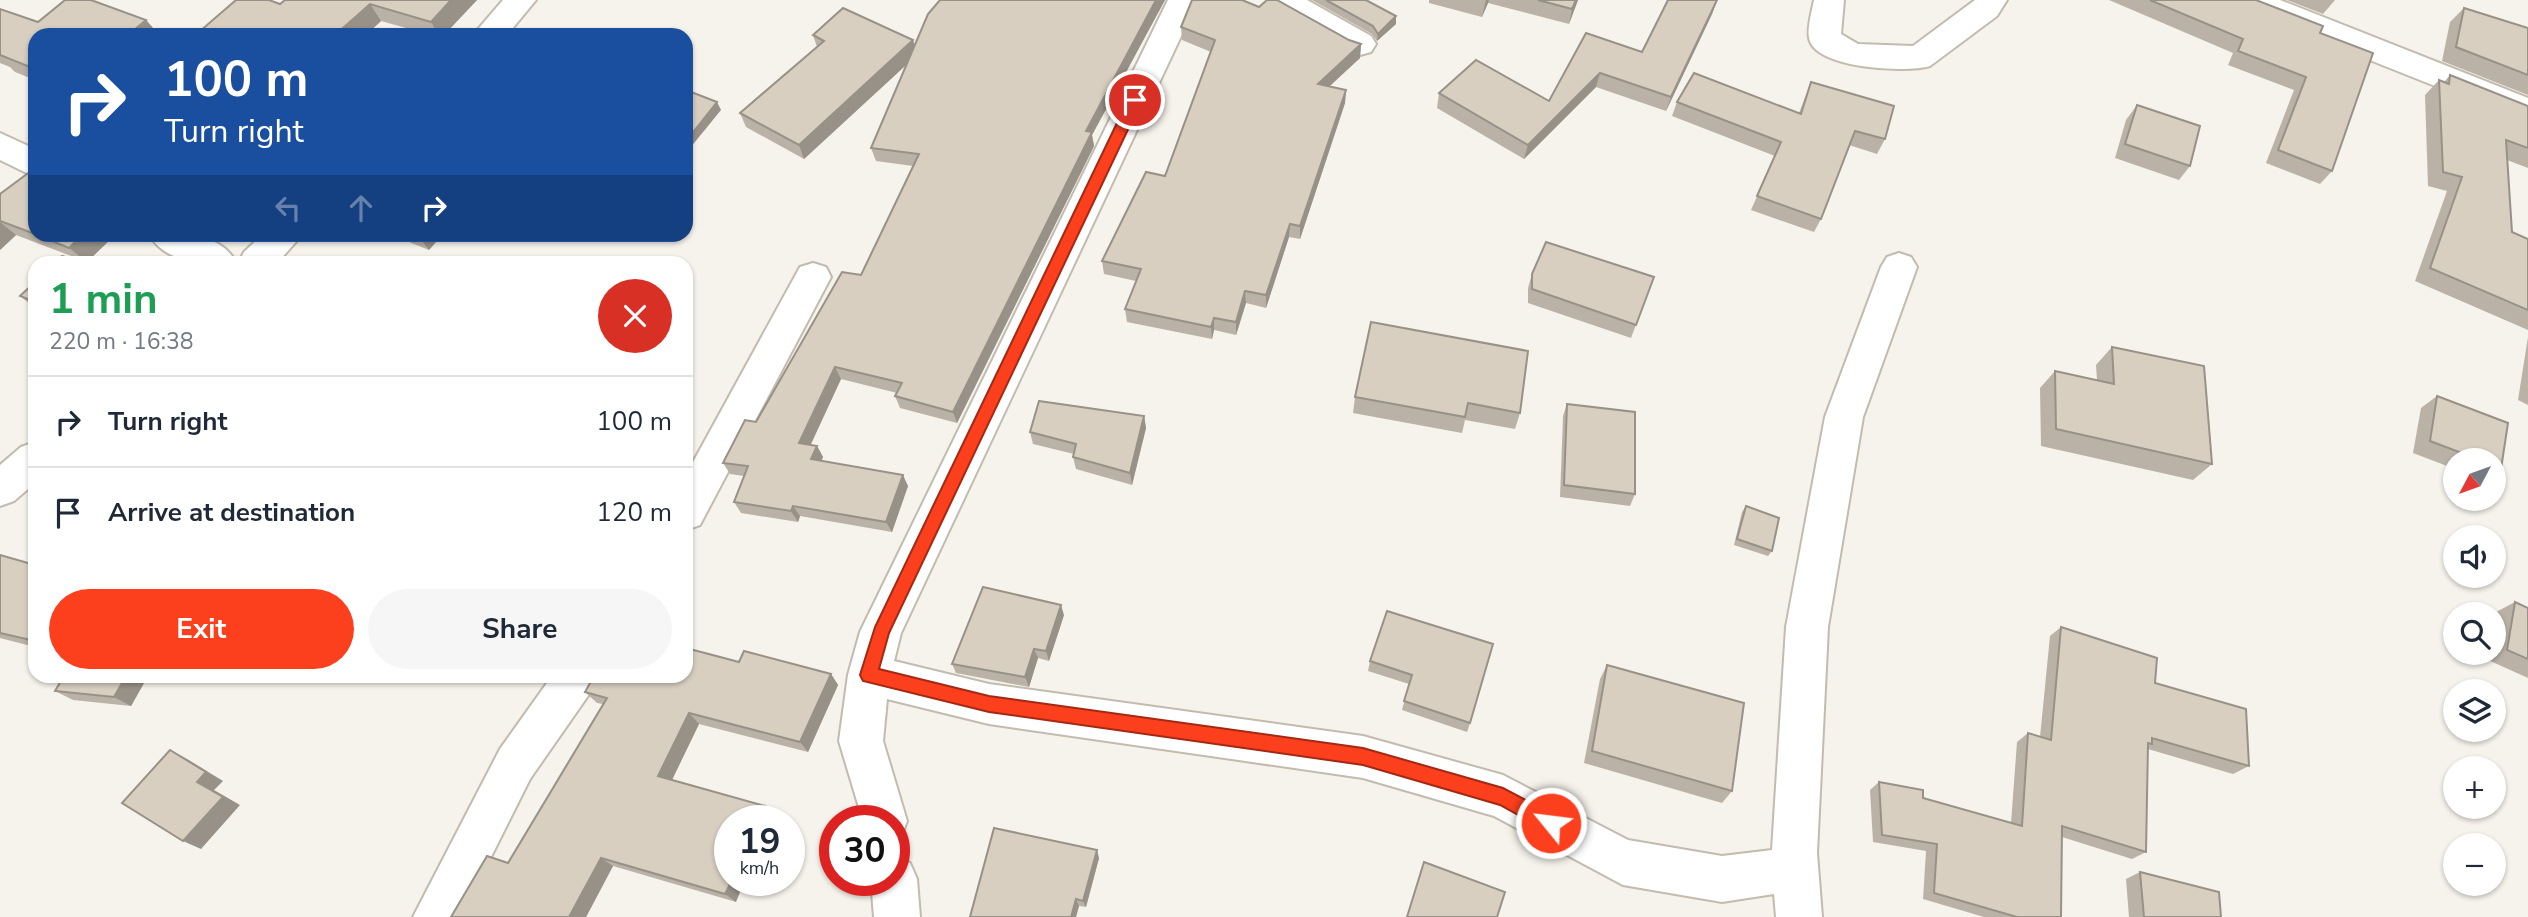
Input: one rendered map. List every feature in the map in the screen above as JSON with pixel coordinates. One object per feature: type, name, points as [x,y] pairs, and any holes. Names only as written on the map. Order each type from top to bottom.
[{"type":"street","points":[[495,28],[521,0]]},
{"type":"street","points":[[880,805],[861,741],[869,675],[881,632],[1183,0]]},
{"type":"street","points":[[1283,0],[1360,44]]},
{"type":"street","points":[[1829,0],[1825,39],[1852,55],[1919,58],[1986,8],[1992,0]]},
{"type":"street","points":[[2250,0],[2525,105]]},
{"type":"street","points":[[0,145],[28,160]]},
{"type":"street","points":[[181,242],[207,256]]},
{"type":"street","points":[[262,256],[277,242]]},
{"type":"street","points":[[1799,917],[1795,869],[1807,627],[1844,417],[1899,267]]},
{"type":"street","points":[[693,500],[813,276]]},
{"type":"street","points":[[0,489],[28,465]]},
{"type":"street","points":[[869,675],[989,704],[1363,757],[1503,797],[1623,862],[1722,879],[1795,869]]},
{"type":"street","points":[[436,917],[515,764],[572,683]]},
{"type":"street","points":[[895,896],[897,917]]},
{"type":"building","points":[[65,0],[91,0],[146,20],[136,28],[28,28],[28,66],[0,55],[0,9],[38,22]]},
{"type":"building","points":[[236,0],[269,0],[280,4],[285,0],[451,0],[431,22],[370,4],[343,28],[203,28]]},
{"type":"building","points":[[940,0],[1156,0],[1086,131],[1092,132],[953,412],[895,396],[902,383],[835,367],[799,443],[817,446],[811,459],[903,475],[886,522],[793,506],[791,511],[734,502],[748,466],[723,463],[745,420],[756,422],[842,272],[861,275],[919,154],[871,148],[928,14]]},
{"type":"building","points":[[1192,0],[1242,0],[1259,7],[1267,0],[1277,0],[1361,44],[1318,84],[1346,90],[1300,226],[1290,224],[1266,295],[1245,291],[1236,322],[1214,318],[1211,327],[1125,309],[1141,269],[1102,261],[1146,172],[1165,176],[1215,40],[1181,27]]},
{"type":"building","points":[[1326,0],[1366,0],[1396,16],[1378,34],[1373,26]]},
{"type":"building","points":[[1538,0],[1576,0],[1572,9]]},
{"type":"building","points":[[1668,0],[1717,0],[1671,97],[1600,73],[1528,145],[1439,93],[1476,60],[1549,101],[1586,33],[1642,52]]},
{"type":"building","points":[[2150,0],[2256,0],[2323,26],[2320,33],[2373,53],[2332,171],[2278,150],[2306,77],[2238,51],[2243,39]]},
{"type":"building","points":[[843,8],[913,40],[799,145],[740,113],[824,41],[813,35]]},
{"type":"building","points":[[2464,8],[2528,28],[2528,75],[2456,47]]},
{"type":"building","points":[[1694,73],[1801,114],[1811,82],[1894,106],[1885,139],[1855,131],[1821,219],[1757,196],[1781,142],[1677,102]]},
{"type":"building","points":[[2450,75],[2528,106],[2528,148],[2506,140],[2512,232],[2528,239],[2528,310],[2430,268],[2462,177],[2443,172],[2439,80],[2449,84]]},
{"type":"building","points":[[693,93],[717,102],[693,132]]},
{"type":"building","points":[[2137,105],[2200,126],[2190,166],[2125,144]]},
{"type":"building","points":[[28,173],[28,231],[0,221],[0,194]]},
{"type":"building","points":[[54,242],[75,242],[69,248]]},
{"type":"building","points":[[1546,242],[1654,277],[1636,325],[1532,289],[1532,274]]},
{"type":"building","points":[[28,289],[28,299],[20,296]]},
{"type":"building","points":[[1371,322],[1528,351],[1520,413],[1468,403],[1465,417],[1355,397]]},
{"type":"building","points":[[2112,347],[2204,366],[2212,464],[2056,429],[2055,371],[2114,384]]},
{"type":"building","points":[[2437,396],[2508,423],[2504,448],[2448,448],[2430,441]]},
{"type":"building","points":[[1039,401],[1144,416],[1130,473],[1073,457],[1076,444],[1030,432]]},
{"type":"building","points":[[1567,404],[1635,412],[1635,494],[1564,485]]},
{"type":"building","points":[[1746,506],[1779,518],[1772,551],[1737,539]]},
{"type":"building","points":[[0,555],[28,563],[28,639],[0,633]]},
{"type":"building","points":[[983,587],[1061,605],[1046,651],[1034,649],[1025,677],[952,664]]},
{"type":"building","points":[[2515,602],[2528,608],[2528,659],[2507,650]]},
{"type":"building","points":[[1387,611],[1493,644],[1470,723],[1404,701],[1412,675],[1370,661]]},
{"type":"building","points":[[2061,627],[2157,658],[2155,683],[2246,709],[2249,766],[2152,738],[2152,744],[2148,743],[2146,852],[2062,826],[2061,917],[2017,917],[1934,893],[1937,844],[1882,835],[1879,782],[1923,790],[1923,798],[2022,826],[2028,733],[2051,740]]},
{"type":"building","points":[[693,650],[739,662],[744,651],[831,674],[800,742],[689,713],[658,776],[761,805],[714,805],[714,891],[601,858],[569,917],[451,917],[487,856],[508,863],[607,698],[585,692],[590,683],[693,683]]},
{"type":"building","points":[[1607,665],[1744,703],[1732,791],[1592,751]]},
{"type":"building","points":[[60,683],[122,683],[114,697],[55,691]]},
{"type":"building","points":[[170,750],[206,772],[197,782],[223,797],[183,841],[122,803]]},
{"type":"building","points":[[994,828],[1097,850],[1083,901],[1076,899],[1071,917],[970,917]]},
{"type":"building","points":[[1424,862],[1505,892],[1497,917],[1407,917]]},
{"type":"building","points":[[2140,872],[2219,892],[2221,917],[2144,917]]},
{"type":"route","points":[[1135,100],[881,632],[869,675],[989,704],[1165,726],[1363,757],[1503,797],[1551,823]]}]
